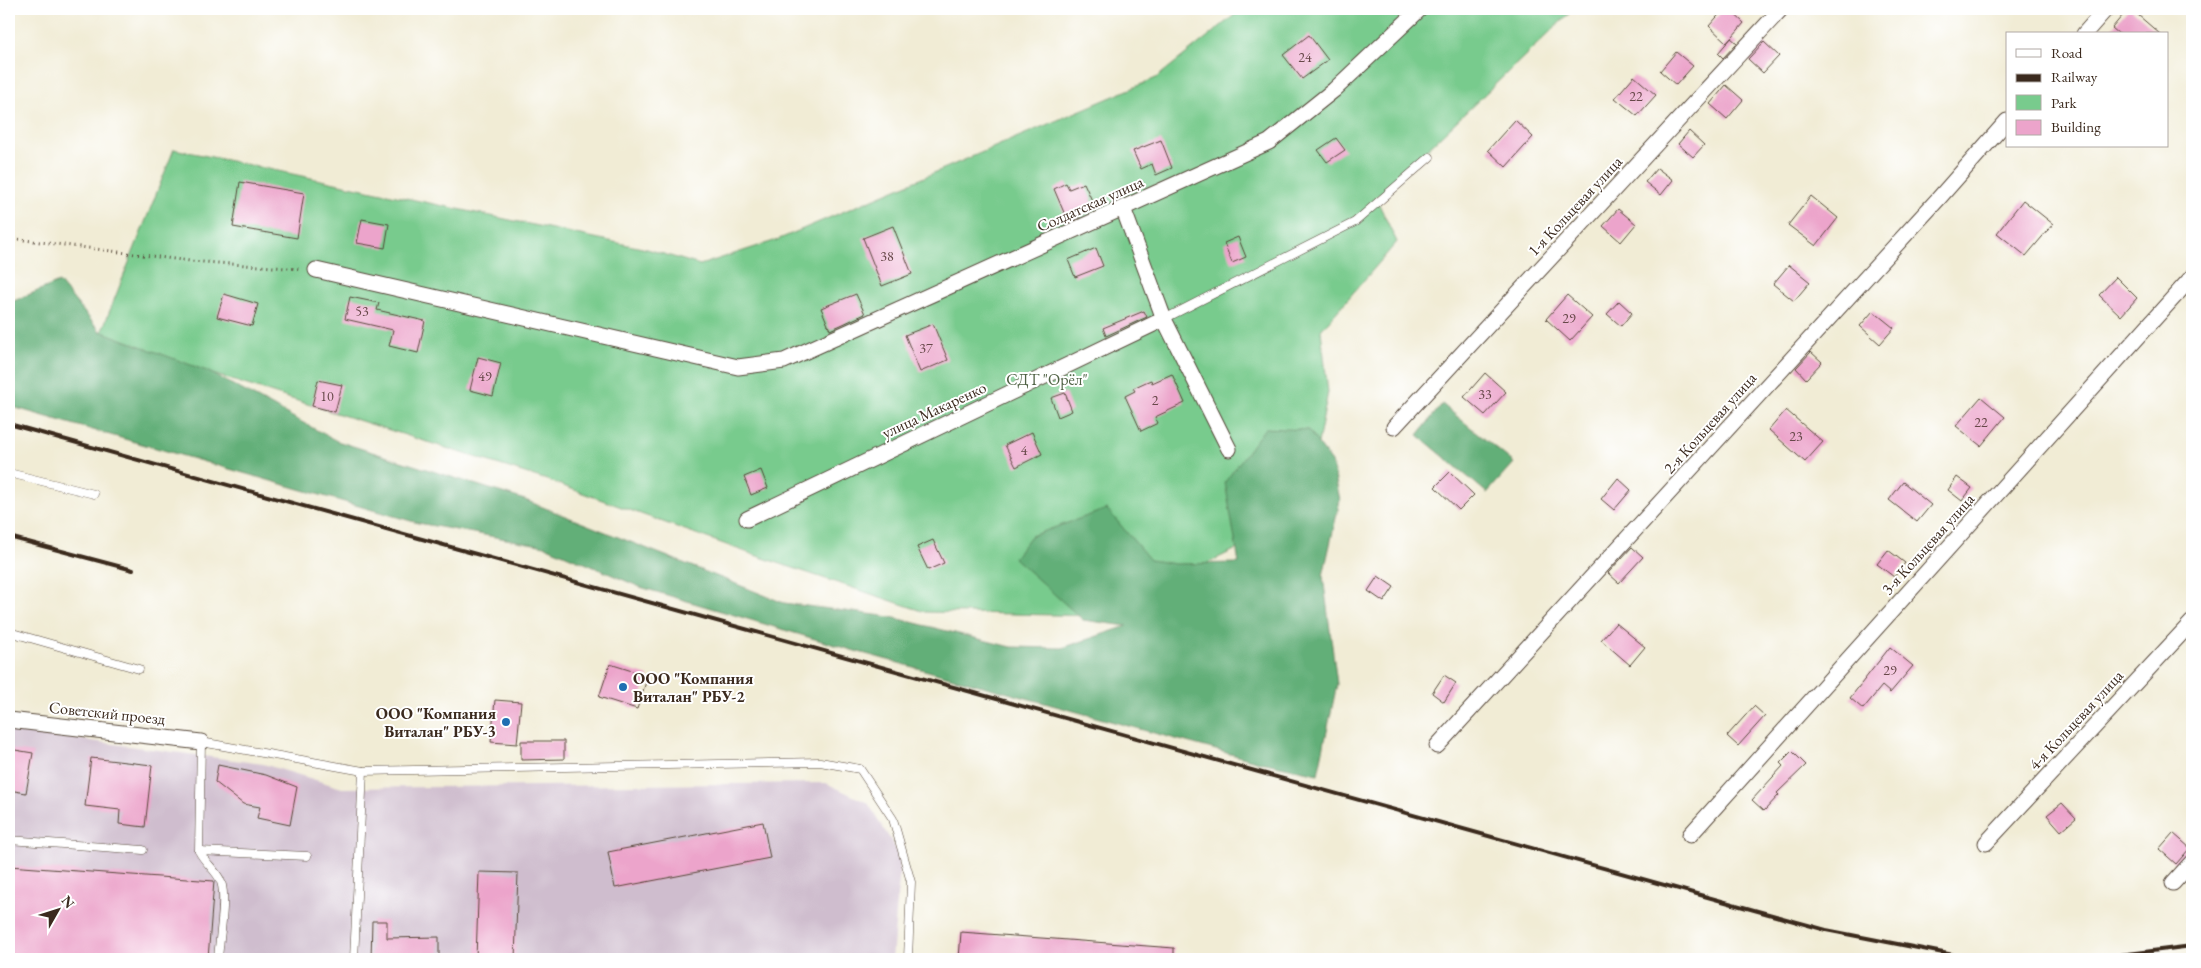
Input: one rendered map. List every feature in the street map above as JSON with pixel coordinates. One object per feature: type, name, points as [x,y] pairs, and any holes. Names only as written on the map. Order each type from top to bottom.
[{"type":"street","name":"Солдатская улица","points":[[316,270],[738,367],[784,361],[1269,142],[1334,90],[1420,9]]},
{"type":"street","name":"1-я Кольцевая улица","points":[[1394,426],[1780,9]]},
{"type":"street","points":[[2086,32],[2106,9]]},
{"type":"street","name":"2-я Кольцевая улица","points":[[1437,746],[2006,122]]},
{"type":"street","points":[[1123,208],[1164,319],[1229,449]]},
{"type":"street","name":"3-я Кольцевая улица","points":[[1690,835],[2192,277]]},
{"type":"street","name":"улица Макаренко","points":[[746,519],[1164,319]]},
{"type":"street","name":"4-я Кольцевая улица","points":[[1986,843],[2192,622]]},
{"type":"street","name":"Советский проезд","points":[[9,720],[201,742]]},
{"type":"street","points":[[2173,883],[2192,862]]},
{"type":"lane","points":[[1164,319],[1354,222],[1430,157]]},
{"type":"lane","points":[[9,473],[94,494]]},
{"type":"lane","points":[[9,632],[139,669]]},
{"type":"lane","points":[[218,959],[221,880],[202,860],[198,851],[201,742],[362,771],[820,762],[860,769],[893,819],[911,882],[908,959]]},
{"type":"lane","points":[[354,959],[362,771]]},
{"type":"lane","points":[[9,840],[143,850]]},
{"type":"lane","points":[[198,851],[307,856]]},
{"type":"path","points":[[9,238],[190,260],[316,270]]},
{"type":"shaded area","points":[[9,730],[263,764],[342,788],[826,783],[868,803],[901,857],[892,959],[9,959]]},
{"type":"green space","name":"СДТ \"Орёл\"","points":[[1242,9],[1574,9],[1376,198],[1397,242],[1321,330],[1328,392],[1312,474],[1297,520],[1097,616],[925,612],[757,556],[544,479],[99,338],[174,149],[647,249],[700,265],[777,240],[1156,78]]},
{"type":"green space","points":[[59,282],[100,331],[207,371],[337,441],[525,500],[784,603],[891,617],[1011,647],[1062,648],[1127,626],[1083,620],[1014,558],[1031,536],[1107,509],[1150,560],[1175,564],[1239,563],[1225,482],[1265,428],[1308,430],[1332,462],[1340,500],[1323,576],[1337,684],[1318,774],[1256,761],[855,651],[640,587],[545,546],[418,523],[9,406],[9,303]]},
{"type":"green space","points":[[1442,404],[1514,463],[1487,493],[1418,435]]},
{"type":"building","points":[[1724,9],[1729,9],[1744,23],[1727,43],[1709,26]]},
{"type":"building","points":[[2128,9],[2131,9],[2158,32],[2117,32],[2112,28]]},
{"type":"building","points":[[1309,35],[1328,60],[1302,79],[1283,55]]},
{"type":"building","points":[[1731,38],[1737,43],[1723,58],[1718,53]]},
{"type":"building","points":[[1764,42],[1779,56],[1763,73],[1748,59]]},
{"type":"building","points":[[1676,52],[1693,66],[1676,85],[1660,71]]},
{"type":"building","points":[[1634,76],[1656,95],[1637,116],[1615,98]]},
{"type":"building","points":[[1726,85],[1743,100],[1727,119],[1710,104]]},
{"type":"building","points":[[1515,120],[1533,137],[1506,167],[1488,150]]},
{"type":"building","points":[[1689,131],[1704,145],[1693,157],[1678,144]]},
{"type":"building","points":[[1336,138],[1345,150],[1327,162],[1318,150]]},
{"type":"building","points":[[1161,140],[1172,168],[1156,175],[1152,164],[1141,169],[1133,151]]},
{"type":"building","points":[[1657,168],[1673,180],[1661,195],[1645,182]]},
{"type":"building","points":[[240,182],[304,193],[297,238],[233,227]]},
{"type":"building","points":[[1066,183],[1069,189],[1084,183],[1094,205],[1078,212],[1080,217],[1068,222],[1054,189]]},
{"type":"building","points":[[1811,196],[1838,218],[1816,246],[1788,225]]},
{"type":"building","points":[[2023,200],[2053,224],[2026,256],[1997,233]]},
{"type":"building","points":[[1618,209],[1636,224],[1621,242],[1603,226]]},
{"type":"building","points":[[362,219],[389,224],[385,248],[357,243]]},
{"type":"building","points":[[893,226],[912,274],[882,286],[863,238]]},
{"type":"building","points":[[1238,237],[1246,257],[1232,263],[1224,243]]},
{"type":"building","points":[[1096,248],[1103,266],[1075,277],[1068,260]]},
{"type":"building","points":[[1789,265],[1810,282],[1794,301],[1773,284]]},
{"type":"building","points":[[2116,277],[2137,298],[2121,316],[2099,295]]},
{"type":"building","points":[[224,294],[258,304],[252,326],[217,317]]},
{"type":"building","points":[[856,294],[865,314],[830,330],[821,308]]},
{"type":"building","points":[[1567,295],[1592,317],[1570,341],[1546,319]]},
{"type":"building","points":[[350,297],[379,303],[377,310],[425,321],[418,353],[389,346],[393,330],[345,319]]},
{"type":"building","points":[[1619,301],[1632,313],[1621,326],[1607,314]]},
{"type":"building","points":[[1144,311],[1147,317],[1106,336],[1103,328]]},
{"type":"building","points":[[1873,311],[1894,328],[1880,344],[1860,326]]},
{"type":"building","points":[[933,324],[948,360],[920,372],[905,335]]},
{"type":"building","points":[[1811,352],[1822,362],[1806,379],[1796,368]]},
{"type":"building","points":[[478,357],[501,363],[493,396],[470,390]]},
{"type":"building","points":[[1485,373],[1506,392],[1485,415],[1464,397]]},
{"type":"building","points":[[1172,374],[1185,403],[1155,417],[1158,423],[1141,431],[1125,396],[1135,391],[1133,388],[1151,380],[1152,383]]},
{"type":"building","points":[[318,380],[342,385],[335,412],[312,406]]},
{"type":"building","points":[[1065,393],[1072,411],[1058,417],[1051,398]]},
{"type":"building","points":[[1981,397],[2005,417],[1981,446],[1956,426]]},
{"type":"building","points":[[1786,410],[1823,442],[1805,462],[1769,430]]},
{"type":"building","points":[[1032,432],[1042,454],[1016,467],[1005,445]]},
{"type":"building","points":[[761,470],[768,488],[751,495],[744,477]]},
{"type":"building","points":[[1450,472],[1474,495],[1459,510],[1435,487]]},
{"type":"building","points":[[1957,477],[1972,488],[1962,501],[1948,490]]},
{"type":"building","points":[[1618,478],[1631,490],[1614,510],[1601,499]]},
{"type":"building","points":[[1903,482],[1931,505],[1917,522],[1889,500]]},
{"type":"building","points":[[933,540],[944,563],[928,570],[917,547]]},
{"type":"building","points":[[1632,547],[1643,557],[1619,583],[1608,573]]},
{"type":"building","points":[[1888,550],[1905,563],[1894,577],[1877,564]]},
{"type":"building","points":[[1378,576],[1394,587],[1384,602],[1368,591]]},
{"type":"building","points":[[1616,623],[1645,647],[1630,665],[1601,640]]},
{"type":"building","points":[[1890,647],[1913,666],[1890,693],[1882,686],[1863,709],[1850,698]]},
{"type":"building","name":"ООО \"Компания Виталан\" РБУ-2","points":[[610,664],[648,676],[637,709],[599,697]]},
{"type":"building","points":[[1444,675],[1456,683],[1444,702],[1432,693]]},
{"type":"building","name":"ООО \"Компания Виталан\" РБУ-3","points":[[495,700],[521,702],[517,744],[491,742]]},
{"type":"building","points":[[1754,706],[1765,716],[1738,746],[1727,736]]},
{"type":"building","points":[[521,741],[564,741],[564,759],[521,760]]},
{"type":"building","points":[[9,749],[33,753],[26,793],[9,790]]},
{"type":"building","points":[[1792,751],[1806,765],[1777,793],[1779,795],[1764,811],[1752,800],[1783,766],[1780,763]]},
{"type":"building","points":[[91,758],[152,765],[145,827],[119,824],[120,810],[85,806]]},
{"type":"building","points":[[218,765],[266,775],[297,787],[290,825],[257,818],[260,807],[243,804],[215,782]]},
{"type":"building","points":[[2062,803],[2076,818],[2061,831],[2047,815]]},
{"type":"building","points":[[763,822],[770,858],[615,888],[608,852]]},
{"type":"building","points":[[2173,833],[2190,848],[2176,864],[2159,849]]},
{"type":"building","points":[[9,866],[214,881],[208,959],[9,959]]},
{"type":"building","points":[[479,872],[518,873],[515,959],[476,959]]},
{"type":"building","points":[[372,921],[387,921],[387,938],[439,937],[439,959],[371,959]]},
{"type":"building","points":[[961,932],[1174,948],[1174,959],[959,959]]},
{"type":"railway","points":[[9,424],[1826,930],[1974,959]]},
{"type":"railway","points":[[9,537],[133,570]]},
{"type":"railway","points":[[2088,959],[2192,946]]},
{"type":"place","name":"ООО \"Компания Виталан\" РБУ-2","points":[[623,687]]},
{"type":"place","name":"ООО \"Компания Виталан\" РБУ-3","points":[[506,722]]}]
